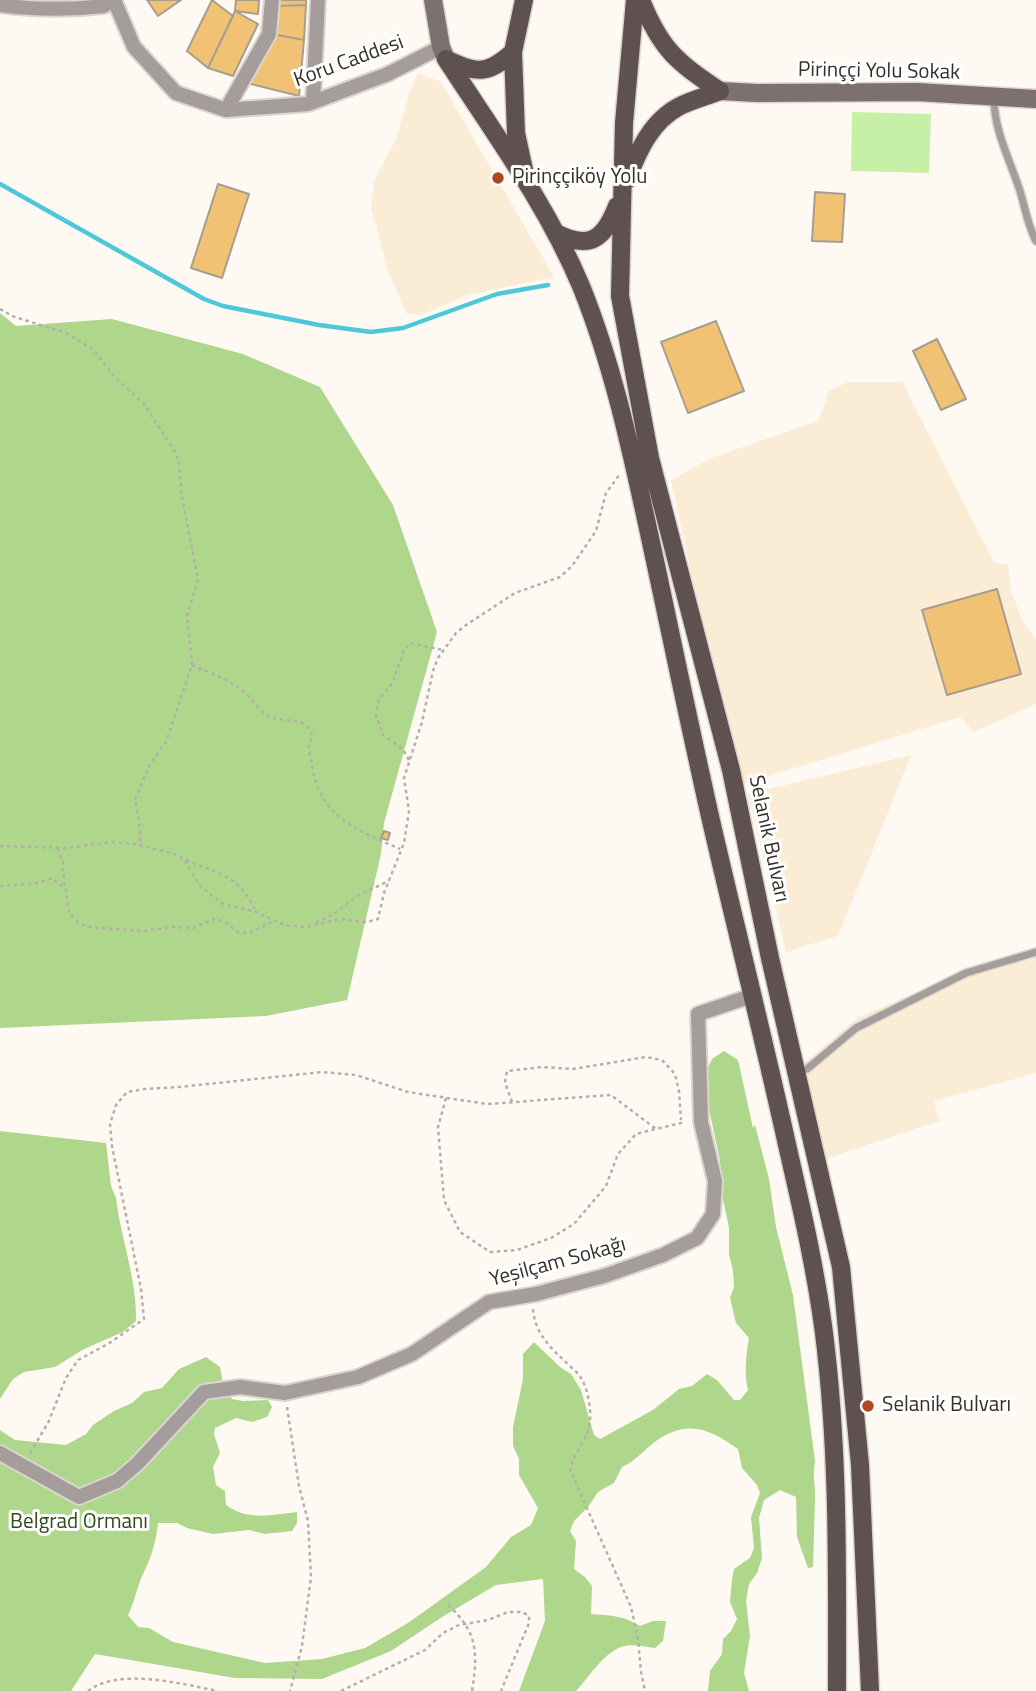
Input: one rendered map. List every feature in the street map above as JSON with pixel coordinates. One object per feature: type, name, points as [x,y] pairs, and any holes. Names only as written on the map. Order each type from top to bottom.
[{"type":"main road","points":[[433,0],[444,53],[556,233],[581,286],[612,377],[633,457],[712,825],[754,995],[806,1230],[824,1329],[833,1415],[838,1512],[837,1691]]},
{"type":"main road","points":[[524,0],[513,52],[516,133],[526,182]]},
{"type":"main road","name":"Selanik Bulvarı","points":[[635,0],[624,123],[620,296],[650,458],[730,770],[841,1267],[860,1465],[870,1691]]},
{"type":"main road","points":[[641,0],[663,45],[688,68],[720,91]]},
{"type":"main road","points":[[444,53],[462,67],[478,71],[497,67],[513,52]]},
{"type":"main road","points":[[556,233],[575,243],[593,241],[610,226],[638,150],[656,124],[678,107],[720,91]]},
{"type":"main road","name":"Pirinççi Yolu Sokak","points":[[720,91],[917,92],[1036,99]]},
{"type":"street","name":"Koru Caddesi","points":[[0,5],[33,9],[79,9],[104,6],[112,0],[134,47],[176,93],[226,110],[313,102],[444,53]]},
{"type":"street","points":[[226,110],[269,34],[272,0]]},
{"type":"street","points":[[313,102],[318,0]]},
{"type":"street","name":"Yeşilçam Sokağı","points":[[0,1453],[79,1497],[117,1481],[137,1464],[204,1392],[240,1387],[285,1393],[358,1377],[412,1354],[489,1302],[532,1295],[604,1276],[663,1255],[697,1238],[713,1214],[715,1181],[701,1122],[698,1014],[754,995]]},
{"type":"lane","points":[[994,97],[998,130],[1036,241]]},
{"type":"lane","points":[[796,1073],[807,1069],[856,1028],[966,974],[1036,952]]},
{"type":"path","points":[[0,309],[12,316],[66,333],[94,350],[114,376],[144,404],[179,462],[182,497],[198,580],[187,615],[192,665],[166,742],[149,766],[135,799],[141,828],[140,845]]},
{"type":"path","points":[[184,859],[199,885],[211,897],[274,921],[294,927],[340,919],[373,922],[378,919],[401,850],[409,811],[404,778],[422,722],[433,671],[443,649],[456,633],[480,615],[515,593],[560,577],[572,566],[596,531],[606,493],[633,457]]},
{"type":"path","points":[[409,760],[402,748],[383,736],[376,715],[377,705],[392,684],[404,650],[410,643],[443,649]]},
{"type":"path","points":[[192,665],[228,681],[244,692],[268,716],[303,724],[310,729],[312,736],[308,748],[316,781],[326,805],[350,825],[401,850]]},
{"type":"path","points":[[0,846],[57,848],[113,842],[140,845],[174,854],[227,876],[240,884],[256,912]]},
{"type":"path","points":[[57,848],[64,862],[64,887],[69,913],[79,923],[89,927],[143,931],[174,927],[193,928],[214,919],[223,921],[238,932],[249,933],[274,921]]},
{"type":"path","points":[[0,886],[39,883],[52,878],[64,887]]},
{"type":"path","points":[[312,925],[335,913],[359,895],[389,881]]},
{"type":"path","points":[[512,1102],[505,1082],[508,1071],[542,1067],[573,1069],[646,1057],[662,1060],[675,1074],[681,1122]]},
{"type":"path","points":[[23,1465],[48,1423],[66,1378],[78,1360],[108,1344],[144,1319],[141,1289],[110,1124],[116,1105],[127,1092],[322,1072],[356,1075],[390,1087],[488,1104],[611,1095],[656,1129]]},
{"type":"path","points":[[446,1098],[439,1127],[444,1200],[460,1232],[490,1252],[517,1250],[551,1238],[573,1224],[606,1186],[618,1153],[636,1134],[681,1122],[701,1122]]},
{"type":"path","points":[[532,1295],[534,1321],[543,1339],[581,1377],[588,1398],[591,1422],[581,1447],[572,1457],[570,1470],[631,1608],[645,1691]]},
{"type":"path","points":[[285,1393],[299,1486],[308,1521],[311,1577],[302,1646],[290,1691]]},
{"type":"path","points":[[448,1605],[470,1629],[475,1673],[471,1691]]},
{"type":"path","points":[[341,1691],[425,1650],[443,1633],[508,1612],[522,1612],[528,1616],[529,1623],[500,1691]]},
{"type":"path","points":[[88,1691],[108,1681],[134,1679],[166,1681],[218,1691]]},
{"type":"shaded area","points":[[418,73],[441,82],[554,277],[468,295],[420,315],[406,313],[388,271],[371,207],[374,181],[396,139],[409,93]]},
{"type":"shaded area","points":[[847,382],[902,382],[994,562],[1008,565],[1011,592],[1024,624],[1036,639],[1036,704],[974,732],[960,717],[737,786],[671,480],[711,458],[818,421],[829,391]]},
{"type":"shaded area","points":[[911,755],[838,936],[786,952],[748,794]]},
{"type":"shaded area","points":[[1036,949],[1036,1073],[934,1101],[939,1121],[822,1160],[798,1068],[857,1018],[905,997],[996,967]]},
{"type":"green space","points":[[852,112],[931,114],[929,173],[851,171]]},
{"type":"green space","points":[[0,313],[16,326],[112,319],[243,354],[320,387],[393,505],[437,632],[384,823],[381,854],[347,1000],[266,1016],[0,1028]]},
{"type":"green space","name":"Belgrad Ormanı","points":[[724,1051],[738,1060],[753,1128],[755,1125],[769,1179],[776,1227],[793,1295],[815,1461],[813,1567],[808,1568],[797,1537],[796,1497],[780,1490],[764,1500],[759,1518],[762,1558],[757,1573],[749,1584],[746,1601],[750,1636],[744,1673],[749,1691],[708,1691],[710,1671],[722,1654],[723,1639],[737,1619],[730,1602],[732,1579],[734,1569],[750,1558],[754,1548],[751,1517],[760,1493],[757,1485],[742,1468],[738,1449],[702,1430],[683,1429],[662,1437],[622,1467],[614,1483],[598,1492],[574,1521],[570,1531],[576,1541],[574,1569],[592,1586],[591,1614],[623,1618],[640,1626],[653,1621],[666,1621],[663,1641],[655,1648],[629,1645],[614,1650],[576,1691],[519,1691],[545,1621],[543,1579],[496,1585],[391,1651],[322,1679],[235,1678],[95,1654],[71,1691],[0,1691],[0,1430],[15,1440],[66,1445],[86,1434],[93,1425],[114,1411],[132,1403],[144,1392],[162,1388],[179,1369],[206,1357],[220,1367],[223,1384],[232,1399],[268,1400],[272,1407],[267,1417],[252,1422],[236,1418],[215,1428],[214,1434],[220,1453],[213,1467],[216,1485],[225,1491],[226,1505],[242,1513],[260,1516],[297,1512],[297,1523],[292,1531],[265,1534],[249,1530],[213,1534],[177,1523],[158,1523],[155,1542],[128,1615],[138,1627],[149,1628],[173,1642],[265,1663],[322,1659],[365,1648],[408,1623],[486,1567],[511,1537],[531,1525],[538,1508],[519,1475],[519,1459],[513,1446],[513,1427],[523,1379],[523,1354],[534,1342],[571,1374],[581,1390],[594,1435],[600,1439],[653,1410],[679,1389],[692,1386],[707,1374],[717,1380],[734,1400],[740,1400],[748,1390],[746,1364],[749,1338],[736,1323],[730,1298],[734,1287],[729,1254],[729,1228],[720,1161],[708,1104],[707,1070],[712,1059]]},
{"type":"green space","points":[[0,1131],[106,1143],[111,1186],[116,1198],[131,1274],[136,1321],[123,1332],[84,1349],[55,1367],[24,1372],[13,1379],[0,1399]]},
{"type":"building","points":[[147,0],[181,0],[158,16]]},
{"type":"building","points":[[212,0],[233,16],[208,68],[187,51]]},
{"type":"building","points":[[236,0],[259,0],[258,14],[235,11]]},
{"type":"building","points":[[276,0],[306,0],[306,5],[276,6]]},
{"type":"building","points":[[306,5],[304,40],[272,34],[276,6]]},
{"type":"building","points":[[235,11],[258,24],[233,76],[208,68]]},
{"type":"building","points":[[272,34],[304,40],[299,96],[247,83]]},
{"type":"building","points":[[218,184],[249,194],[222,278],[191,268]]},
{"type":"building","points":[[815,192],[845,194],[842,242],[812,241]]},
{"type":"building","points":[[716,321],[744,391],[688,413],[661,342]]},
{"type":"building","points":[[937,339],[966,399],[941,410],[913,351]]},
{"type":"building","points":[[997,589],[1021,674],[947,695],[922,610]]},
{"type":"building","points":[[384,831],[390,833],[388,840],[381,838]]},
{"type":"waterway","points":[[0,184],[204,299],[223,306],[319,325],[371,332],[403,328],[497,294],[548,285]]},
{"type":"place","name":"Pirinççiköy Yolu","points":[[498,178]]},
{"type":"place","name":"Selanik Bulvarı","points":[[868,1406]]}]
